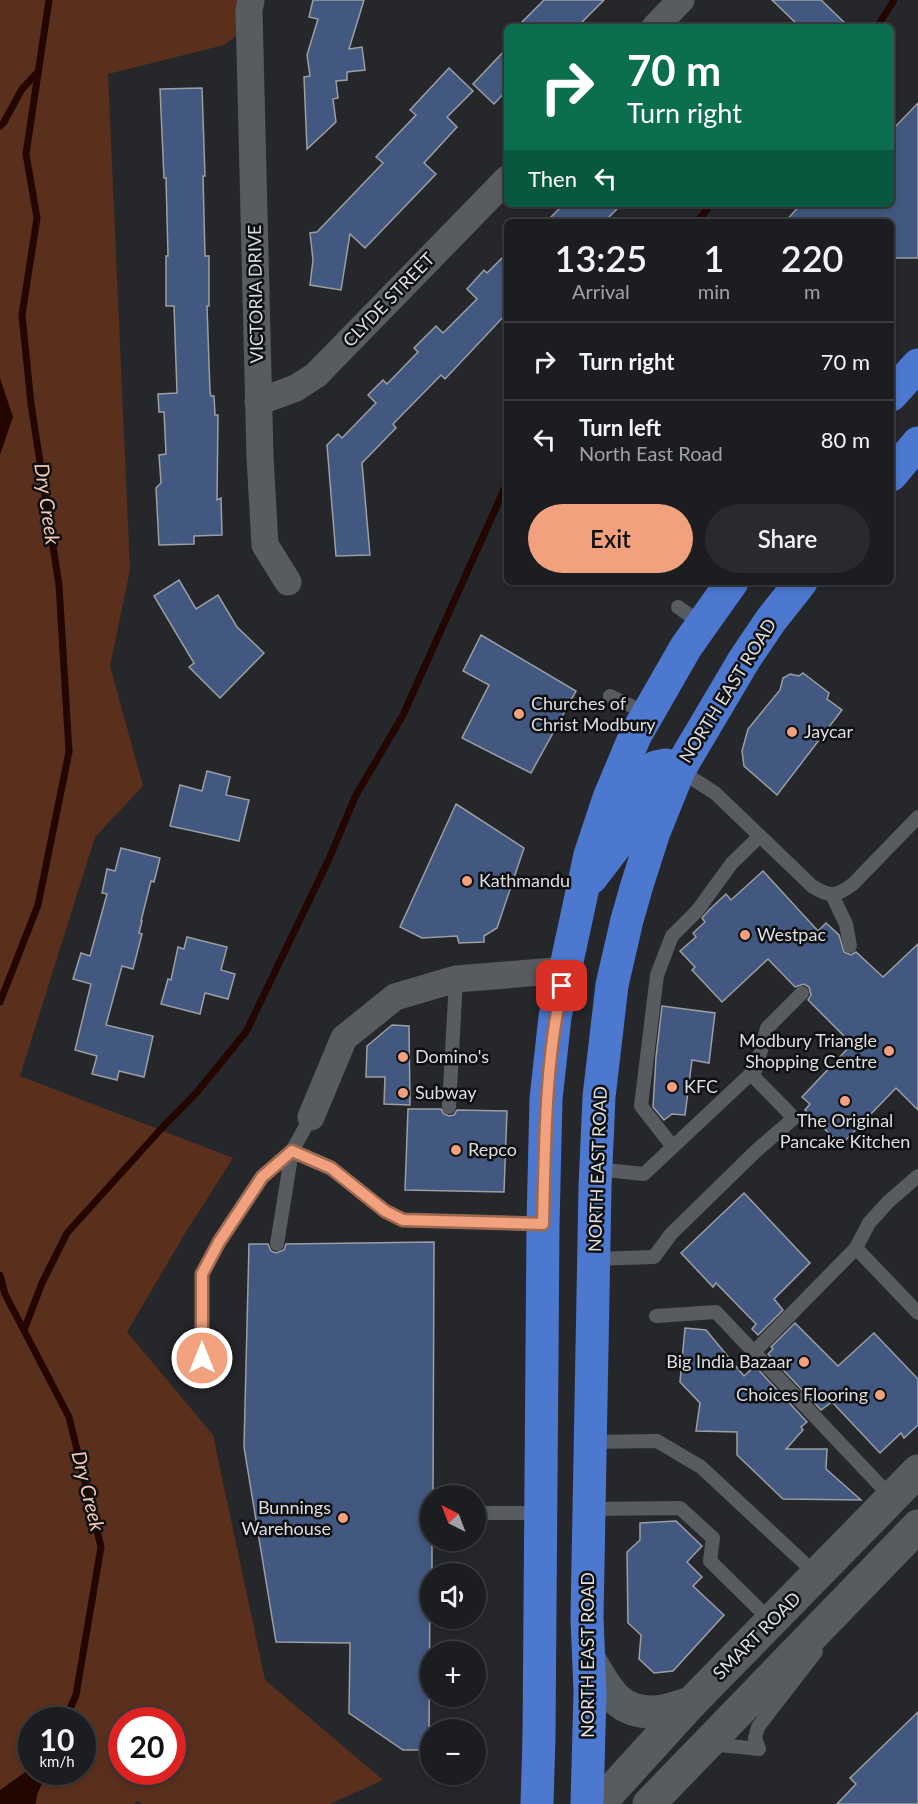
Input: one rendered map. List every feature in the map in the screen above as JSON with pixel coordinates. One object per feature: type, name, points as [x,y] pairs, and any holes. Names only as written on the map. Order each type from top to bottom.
[{"type":"highway","points":[[894,392],[918,365]]},
{"type":"highway","points":[[894,472],[917,446]]},
{"type":"highway","points":[[537,1804],[543,1224],[546,1099],[555,1017],[590,855],[609,798],[635,736],[686,647],[690,616],[728,585]]},
{"type":"highway","name":"NORTH EAST ROAD","points":[[587,1804],[590,1692],[587,1618],[596,1169],[599,1097],[615,974],[627,920],[654,832],[679,770],[744,660],[799,585]]},
{"type":"highway","points":[[583,889],[620,840],[639,794],[656,767],[666,765],[679,770]]},
{"type":"highway","points":[[566,970],[615,974]]},
{"type":"main road","name":"SMART ROAD","points":[[599,1804],[691,1703],[918,1471]]},
{"type":"main road","name":"SMART ROAD","points":[[649,1804],[918,1526]]},
{"type":"main road","points":[[589,1659],[611,1694],[628,1708],[656,1712],[691,1703]]},
{"type":"street","name":"VICTORIA DRIVE","points":[[251,0],[249,9],[258,402],[265,545],[288,582]]},
{"type":"street","points":[[658,24],[681,0]]},
{"type":"street","name":"CLYDE STREET","points":[[258,402],[296,388],[316,375],[504,181]]},
{"type":"street","points":[[311,1116],[344,1038],[395,997],[456,979],[566,970]]},
{"type":"lane","points":[[610,696],[648,714]]},
{"type":"lane","points":[[679,770],[715,793],[812,886],[832,895],[844,891],[853,884],[918,817]]},
{"type":"lane","points":[[673,1147],[641,1106],[657,975],[672,936],[697,911],[732,863],[760,836]]},
{"type":"lane","points":[[832,895],[846,924],[850,946]]},
{"type":"lane","points":[[449,1107],[456,979]]},
{"type":"lane","points":[[596,1169],[644,1174],[756,1069],[767,1028],[802,993]]},
{"type":"lane","points":[[594,1259],[654,1257],[671,1234],[757,1150],[794,1118],[751,1074]]},
{"type":"lane","points":[[277,1244],[292,1151],[311,1116]]},
{"type":"lane","points":[[292,1151],[331,1168],[385,1211],[403,1220],[543,1224]]},
{"type":"lane","points":[[202,1358],[202,1274],[219,1242],[262,1177],[292,1151]]},
{"type":"lane","points":[[754,1352],[856,1248],[868,1223],[918,1176]]},
{"type":"lane","points":[[856,1248],[918,1313]]},
{"type":"lane","points":[[656,1316],[716,1312],[892,1498]]},
{"type":"lane","points":[[591,1442],[657,1441],[701,1467],[817,1575]]},
{"type":"lane","points":[[589,1509],[680,1508],[713,1538],[710,1561],[771,1621]]},
{"type":"lane","points":[[486,1513],[540,1513]]},
{"type":"shaded area","points":[[0,0],[258,0],[250,26],[224,45],[108,74],[130,570],[110,666],[143,786],[95,837],[20,1076],[233,1158],[127,1332],[213,1435],[265,1680],[383,1780],[330,1804],[142,1804],[138,1801],[134,1804],[0,1804]]},
{"type":"shaded area","points":[[0,378],[13,417],[0,455]]},
{"type":"shaded area","points":[[18,1777],[18,1785],[38,1785],[30,1804],[0,1804],[0,1790]]},
{"type":"building","points":[[313,0],[364,0],[349,49],[362,47],[365,70],[347,72],[347,80],[336,81],[338,98],[333,99],[336,122],[307,149],[304,77],[310,76],[307,55],[318,19],[309,17]]},
{"type":"building","points":[[544,0],[604,0],[580,24],[520,24]]},
{"type":"building","points":[[772,0],[821,0],[846,24],[797,24]]},
{"type":"building","points":[[504,51],[504,93],[494,104],[473,84]]},
{"type":"building","points":[[449,68],[473,91],[447,117],[457,127],[424,163],[436,174],[365,248],[350,234],[341,290],[310,285],[313,260],[310,233],[317,232],[383,163],[376,157],[416,115],[410,110]]},
{"type":"building","points":[[202,88],[205,256],[209,256],[209,306],[207,306],[210,392],[211,396],[214,396],[215,415],[218,415],[217,500],[221,498],[222,535],[194,536],[194,544],[159,545],[156,488],[161,483],[159,455],[166,454],[164,412],[159,412],[158,394],[177,393],[174,306],[166,306],[166,256],[168,256],[166,178],[164,178],[160,89]]},
{"type":"building","points":[[918,103],[918,258],[894,258],[894,219],[788,219],[798,207],[894,207],[894,128]]},
{"type":"building","points":[[561,207],[619,207],[607,219],[549,219]]},
{"type":"building","points":[[504,256],[504,316],[445,379],[441,375],[393,424],[396,428],[362,463],[370,555],[336,556],[327,445],[338,434],[342,438],[376,403],[368,395],[383,380],[387,384],[418,352],[414,348],[436,326],[443,333],[477,299],[467,289],[484,270],[487,273]]},
{"type":"building","points":[[179,580],[196,609],[218,595],[237,627],[264,653],[220,698],[189,667],[194,663],[154,596]]},
{"type":"building","name":"Churches of Christ Modbury","points":[[481,635],[576,691],[531,773],[462,738],[489,685],[463,671]]},
{"type":"building","name":"Jaycar","points":[[803,673],[829,693],[827,699],[842,710],[777,795],[744,766],[742,751],[748,729],[780,690],[783,678],[790,674],[799,676]]},
{"type":"building","points":[[207,771],[230,777],[226,795],[249,800],[239,841],[170,826],[180,785],[202,791]]},
{"type":"building","name":"Kathmandu","points":[[456,804],[524,848],[497,928],[484,936],[484,942],[459,943],[457,936],[422,938],[400,927]]},
{"type":"building","points":[[121,848],[160,858],[154,882],[151,881],[141,921],[139,933],[142,934],[133,969],[122,966],[106,1025],[153,1036],[144,1077],[119,1071],[117,1080],[92,1074],[97,1056],[75,1050],[91,984],[73,979],[81,953],[90,956],[107,894],[102,893],[107,869],[115,871]]},
{"type":"building","points":[[763,871],[818,931],[826,923],[839,935],[844,952],[851,955],[856,952],[883,977],[918,944],[918,1110],[896,1088],[841,1145],[805,1110],[810,1104],[802,1097],[852,1044],[808,1000],[811,995],[809,987],[804,984],[795,987],[768,959],[722,1002],[692,970],[695,967],[680,951],[696,937],[693,933],[705,922],[702,918],[709,910],[726,894],[731,900]]},
{"type":"building","points":[[187,937],[227,947],[221,970],[235,974],[228,999],[205,993],[200,1014],[161,1004],[168,979],[171,980],[178,947],[184,949]]},
{"type":"building","name":"KFC","points":[[662,1006],[715,1013],[709,1063],[692,1060],[685,1115],[672,1114],[664,1120],[653,1107]]},
{"type":"building","points":[[392,1025],[409,1026],[410,1105],[384,1104],[385,1077],[366,1077],[367,1046]]},
{"type":"building","name":"Repco","points":[[408,1109],[441,1109],[449,1116],[454,1115],[457,1110],[507,1111],[504,1192],[405,1190]]},
{"type":"building","points":[[744,1193],[810,1263],[774,1299],[783,1310],[758,1335],[752,1329],[756,1324],[716,1283],[713,1287],[681,1253]]},
{"type":"building","name":"Bunnings Warehouse","points":[[434,1242],[433,1485],[420,1485],[420,1551],[432,1551],[432,1563],[420,1563],[420,1629],[430,1629],[430,1641],[420,1641],[420,1707],[429,1707],[429,1719],[420,1719],[420,1750],[403,1750],[349,1713],[350,1643],[276,1642],[244,1447],[249,1244],[268,1244],[271,1251],[276,1253],[284,1250],[286,1244]]},
{"type":"building","points":[[795,1323],[838,1366],[874,1333],[918,1379],[918,1425],[904,1438],[901,1433],[880,1453],[832,1402],[821,1410],[768,1354],[773,1349],[771,1347]]},
{"type":"building","points":[[685,1328],[706,1330],[744,1376],[755,1366],[807,1422],[786,1449],[827,1449],[826,1469],[861,1500],[783,1499],[737,1455],[737,1432],[696,1431],[700,1403],[680,1382]]},
{"type":"building","points":[[676,1521],[702,1546],[687,1562],[702,1577],[693,1586],[724,1615],[673,1671],[654,1673],[639,1659],[641,1635],[628,1623],[627,1552],[640,1540],[640,1523]]},
{"type":"building","points":[[918,1712],[918,1804],[837,1804],[856,1784],[850,1778]]},
{"type":"waterway","name":"Dry Creek","points":[[0,1002],[38,905],[69,752],[59,585],[31,404],[22,315],[37,218],[26,154],[49,0]]},
{"type":"waterway","points":[[879,24],[894,0]]},
{"type":"waterway","points":[[0,126],[22,89],[38,72]]},
{"type":"waterway","points":[[699,219],[709,207]]},
{"type":"waterway","points":[[24,1330],[42,1283],[67,1233],[197,1092],[246,1032],[329,859],[355,797],[403,715],[504,490]]},
{"type":"waterway","name":"Dry Creek","points":[[0,1275],[5,1294],[69,1417],[101,1547],[76,1695],[71,1707]]},
{"type":"waterway","name":"Dry Creek","points":[[32,1804],[37,1785]]},
{"type":"place","name":"Churches of Christ Modbury","points":[[519,714]]},
{"type":"place","name":"Jaycar","points":[[792,732]]},
{"type":"place","name":"Kathmandu","points":[[467,881]]},
{"type":"place","name":"Westpac","points":[[745,935]]},
{"type":"place","name":"Modbury Triangle Shopping Centre","points":[[889,1051]]},
{"type":"place","name":"Domino's","points":[[403,1057]]},
{"type":"place","name":"KFC","points":[[672,1087]]},
{"type":"place","name":"Subway","points":[[403,1093]]},
{"type":"place","name":"The Original Pancake Kitchen","points":[[845,1101]]},
{"type":"place","name":"Repco","points":[[456,1150]]},
{"type":"place","name":"Big India Bazaar","points":[[804,1362]]},
{"type":"place","name":"Choices Flooring","points":[[880,1395]]},
{"type":"place","name":"Bunnings Warehouse","points":[[343,1518]]},
{"type":"route","points":[[202,1358],[202,1274],[219,1242],[262,1177],[292,1151],[331,1168],[385,1211],[403,1220],[543,1224],[546,1099],[555,1017],[562,986]]}]
